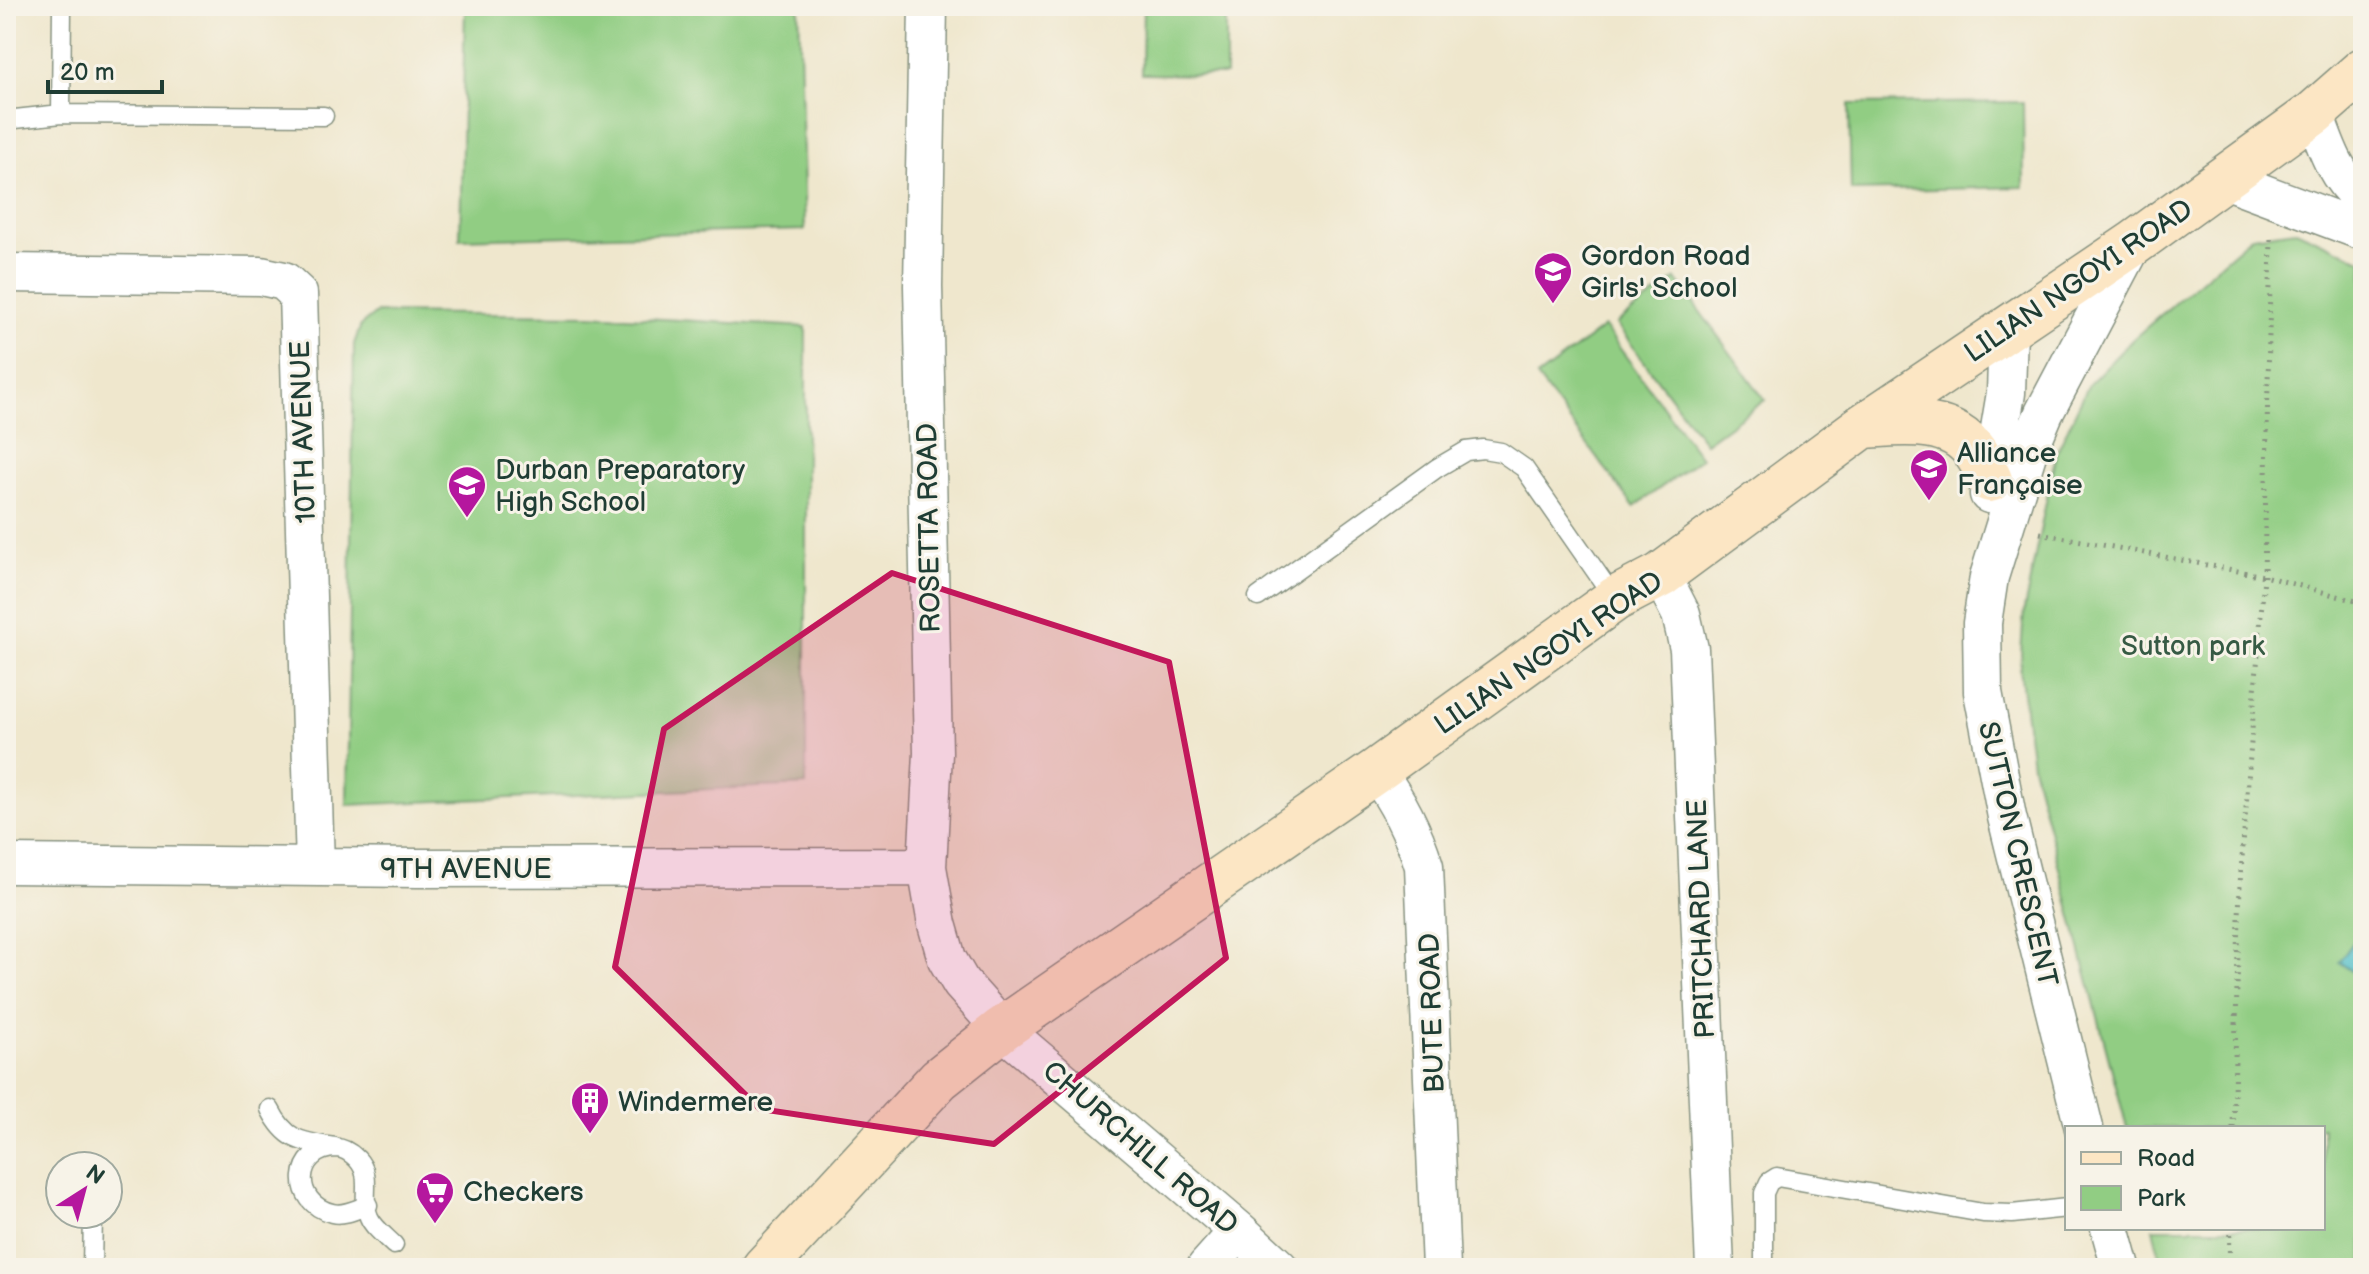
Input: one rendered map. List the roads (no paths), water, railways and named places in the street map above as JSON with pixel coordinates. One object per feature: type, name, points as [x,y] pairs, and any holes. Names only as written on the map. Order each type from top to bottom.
[{"type":"street","name":"ROSETTA ROAD","points":[[928,6],[923,286],[933,753],[927,867],[947,959],[961,983],[1002,1029]]},
{"type":"street","name":"LILIAN NGOYI ROAD","points":[[764,1268],[939,1079],[1002,1029],[1376,771],[1615,599],[1661,575],[1863,426],[2133,244],[2314,113],[2363,70]]},
{"type":"street","points":[[2314,113],[2331,161],[2350,189],[2363,200]]},
{"type":"street","points":[[2224,179],[2363,231]]},
{"type":"street","name":"SUTTON CRESCENT","points":[[2084,1126],[2007,817],[1983,692],[1982,623],[1989,577],[2028,451],[2044,413],[2133,244]]},
{"type":"street","name":"10TH AVENUE","points":[[6,273],[261,276],[284,281],[298,294],[315,867]]},
{"type":"street","name":"SUTTON CRESCENT","points":[[1989,577],[1987,519],[1990,480],[2006,393],[2008,330]]},
{"type":"street","points":[[1863,426],[1921,424],[1946,429],[1975,451],[1990,480]]},
{"type":"street","name":"PRITCHARD LANE","points":[[1661,575],[1681,614],[1689,649],[1715,1268]]},
{"type":"street","name":"BUTE ROAD","points":[[1376,771],[1412,828],[1424,866],[1441,1268]]},
{"type":"street","name":"9TH AVENUE","points":[[6,864],[927,867]]},
{"type":"street","name":"CHURCHILL ROAD","points":[[1002,1029],[1279,1268]]},
{"type":"street","points":[[2111,1230],[2121,1268]]},
{"type":"street","points":[[1206,1268],[1239,1231]]},
{"type":"lane","points":[[61,114],[62,6]]},
{"type":"lane","points":[[6,120],[61,114],[324,116]]},
{"type":"lane","points":[[1258,597],[1437,468],[1466,451],[1483,449],[1501,452],[1524,468],[1615,599]]},
{"type":"lane","points":[[270,1109],[280,1129],[295,1138],[352,1154],[361,1164],[368,1183],[369,1217],[394,1245]]},
{"type":"lane","points":[[338,1148],[325,1150],[306,1166],[302,1185],[309,1199],[332,1213],[347,1213],[368,1205]]},
{"type":"lane","points":[[1764,1268],[1764,1193],[1769,1182],[1777,1177],[1983,1213],[2012,1214],[2065,1208]]},
{"type":"lane","points":[[92,1268],[93,1230]]},
{"type":"water","points":[[2363,929],[2363,979],[2339,962]]},
{"type":"place","name":"Gordon Road Girls' School","points":[[1553,305]]},
{"type":"place","name":"Alliance Française","points":[[1929,502]]},
{"type":"place","name":"Durban Preparatory High School","points":[[467,519]]},
{"type":"place","name":"Windermere","points":[[590,1135]]},
{"type":"place","name":"Checkers","points":[[435,1225]]},
{"type":"park label","name":"Sutton park","points":[[2193,645]]}]
